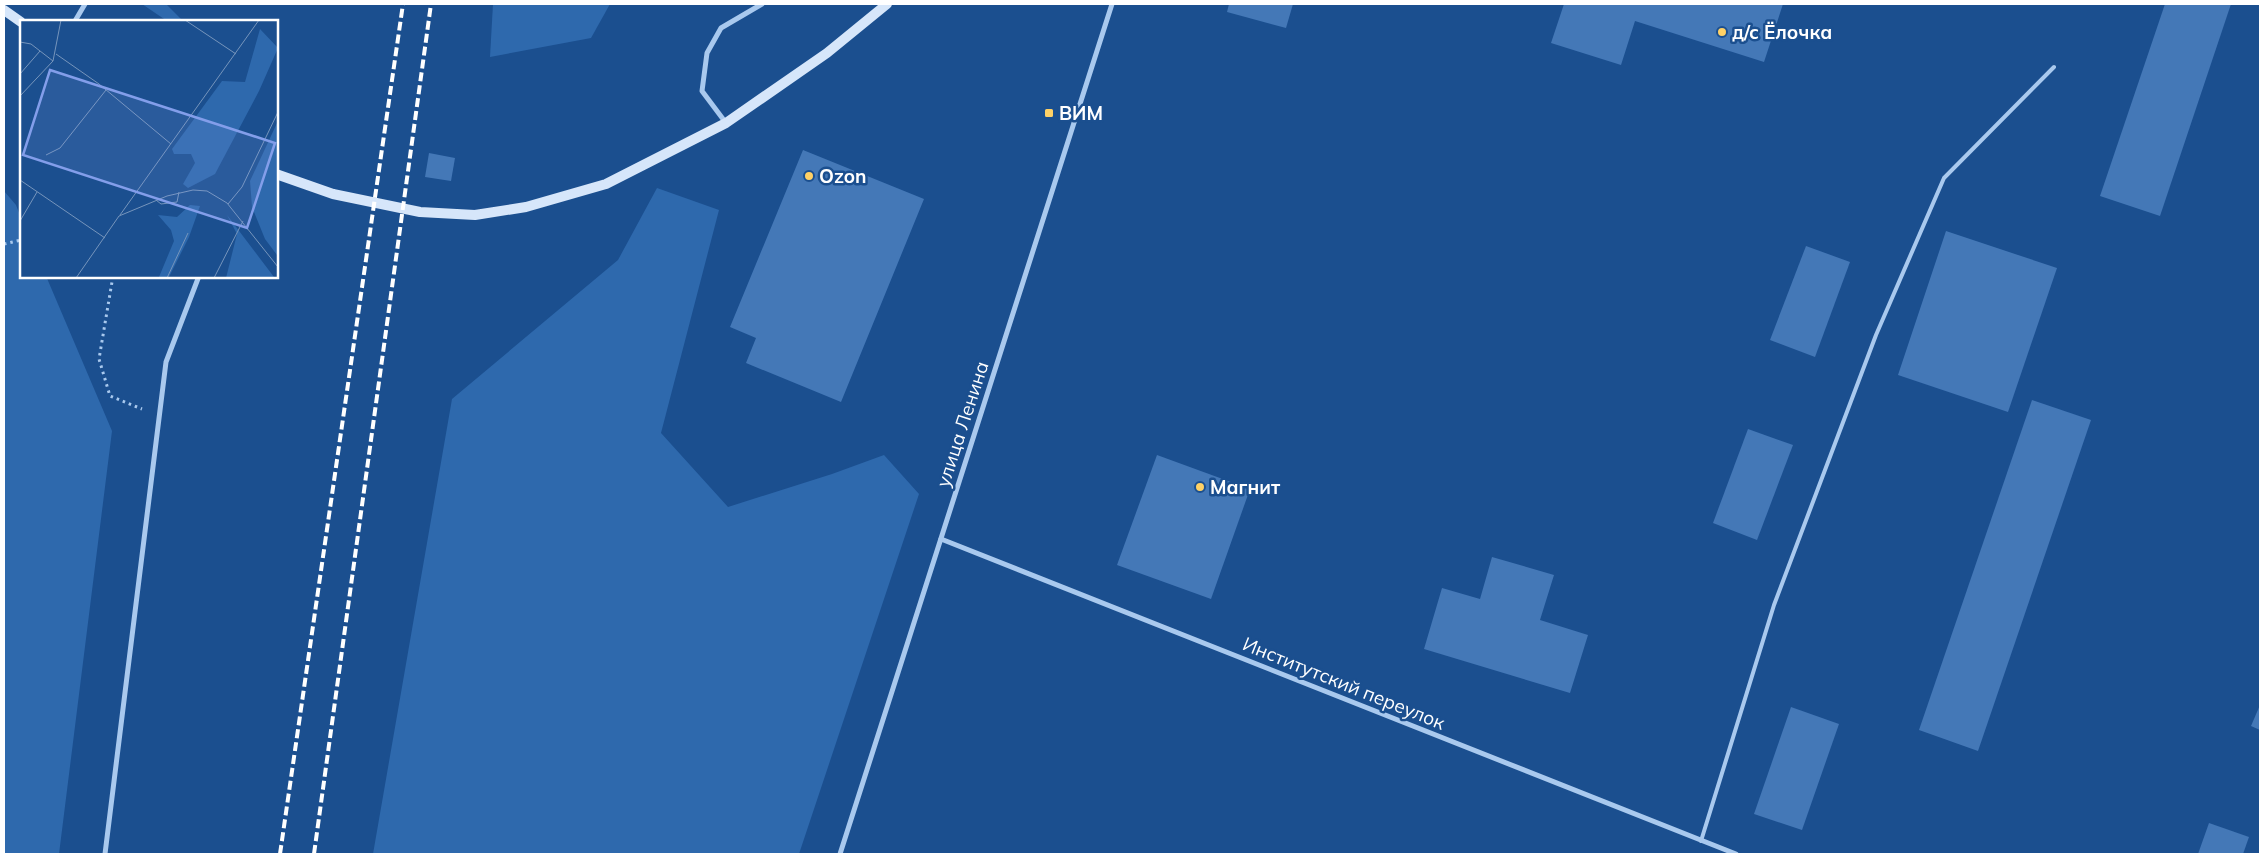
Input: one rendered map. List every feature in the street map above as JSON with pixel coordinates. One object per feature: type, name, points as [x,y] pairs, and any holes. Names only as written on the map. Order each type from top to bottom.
[{"type":"main road","points":[[278,175],[334,194],[420,212],[475,215],[526,207],[606,184],[726,123],[827,53],[887,4]]},
{"type":"main road","points":[[4,10],[20,21]]},
{"type":"street","points":[[76,20],[85,4]]},
{"type":"street","points":[[726,123],[702,91],[707,53],[721,28],[762,4]]},
{"type":"street","name":"улица Ленина","points":[[840,854],[1112,4]]},
{"type":"street","points":[[105,854],[166,362],[198,278]]},
{"type":"street","name":"Институтский переулок","points":[[941,539],[1736,854]]},
{"type":"lane","points":[[1701,840],[1774,605],[1876,335],[1944,178],[2054,67]]},
{"type":"path","points":[[4,244],[20,240]]},
{"type":"path","points":[[113,278],[99,359],[110,396],[160,416]]},
{"type":"shaded area","points":[[142,4],[166,4],[182,20],[166,20]]},
{"type":"shaded area","points":[[493,4],[610,4],[591,38],[490,57]]},
{"type":"shaded area","points":[[657,188],[719,210],[661,433],[728,507],[832,474],[884,455],[919,494],[799,854],[373,854],[452,399],[618,260]]},
{"type":"shaded area","points":[[4,191],[16,205],[20,215],[20,278],[47,278],[112,431],[59,854],[4,854]]},
{"type":"building","points":[[1229,4],[1293,4],[1286,28],[1227,12]]},
{"type":"building","name":"д/с Ёлочка","points":[[1564,4],[1783,4],[1764,62],[1635,21],[1621,65],[1551,43]]},
{"type":"building","points":[[2165,4],[2231,4],[2160,216],[2100,196]]},
{"type":"building","points":[[803,150],[924,199],[841,402],[746,363],[756,338],[730,327]]},
{"type":"building","points":[[429,153],[455,158],[451,181],[425,177]]},
{"type":"building","points":[[1946,231],[2057,268],[2008,412],[1898,375]]},
{"type":"building","points":[[1806,246],[1850,262],[1815,357],[1770,340]]},
{"type":"building","points":[[2032,400],[2091,420],[1978,751],[1919,730]]},
{"type":"building","points":[[1748,429],[1793,445],[1757,540],[1713,523]]},
{"type":"building","points":[[1157,455],[1250,489],[1211,599],[1117,565]]},
{"type":"building","points":[[1492,557],[1554,575],[1540,620],[1588,635],[1570,693],[1424,649],[1442,588],[1480,599]]},
{"type":"building","points":[[2260,705],[2260,730],[2251,726]]},
{"type":"building","points":[[1791,707],[1839,724],[1802,830],[1754,814]]},
{"type":"building","points":[[2209,823],[2249,837],[2243,854],[2198,854]]},
{"type":"railway","points":[[280,854],[403,4]]},
{"type":"railway","points":[[314,854],[431,4]]},
{"type":"place","name":"д/с Ёлочка","points":[[1722,32]]},
{"type":"place","name":"ВИМ","points":[[1049,113]]},
{"type":"place","name":"Ozon","points":[[809,176]]},
{"type":"place","name":"Магнит","points":[[1200,487]]}]
